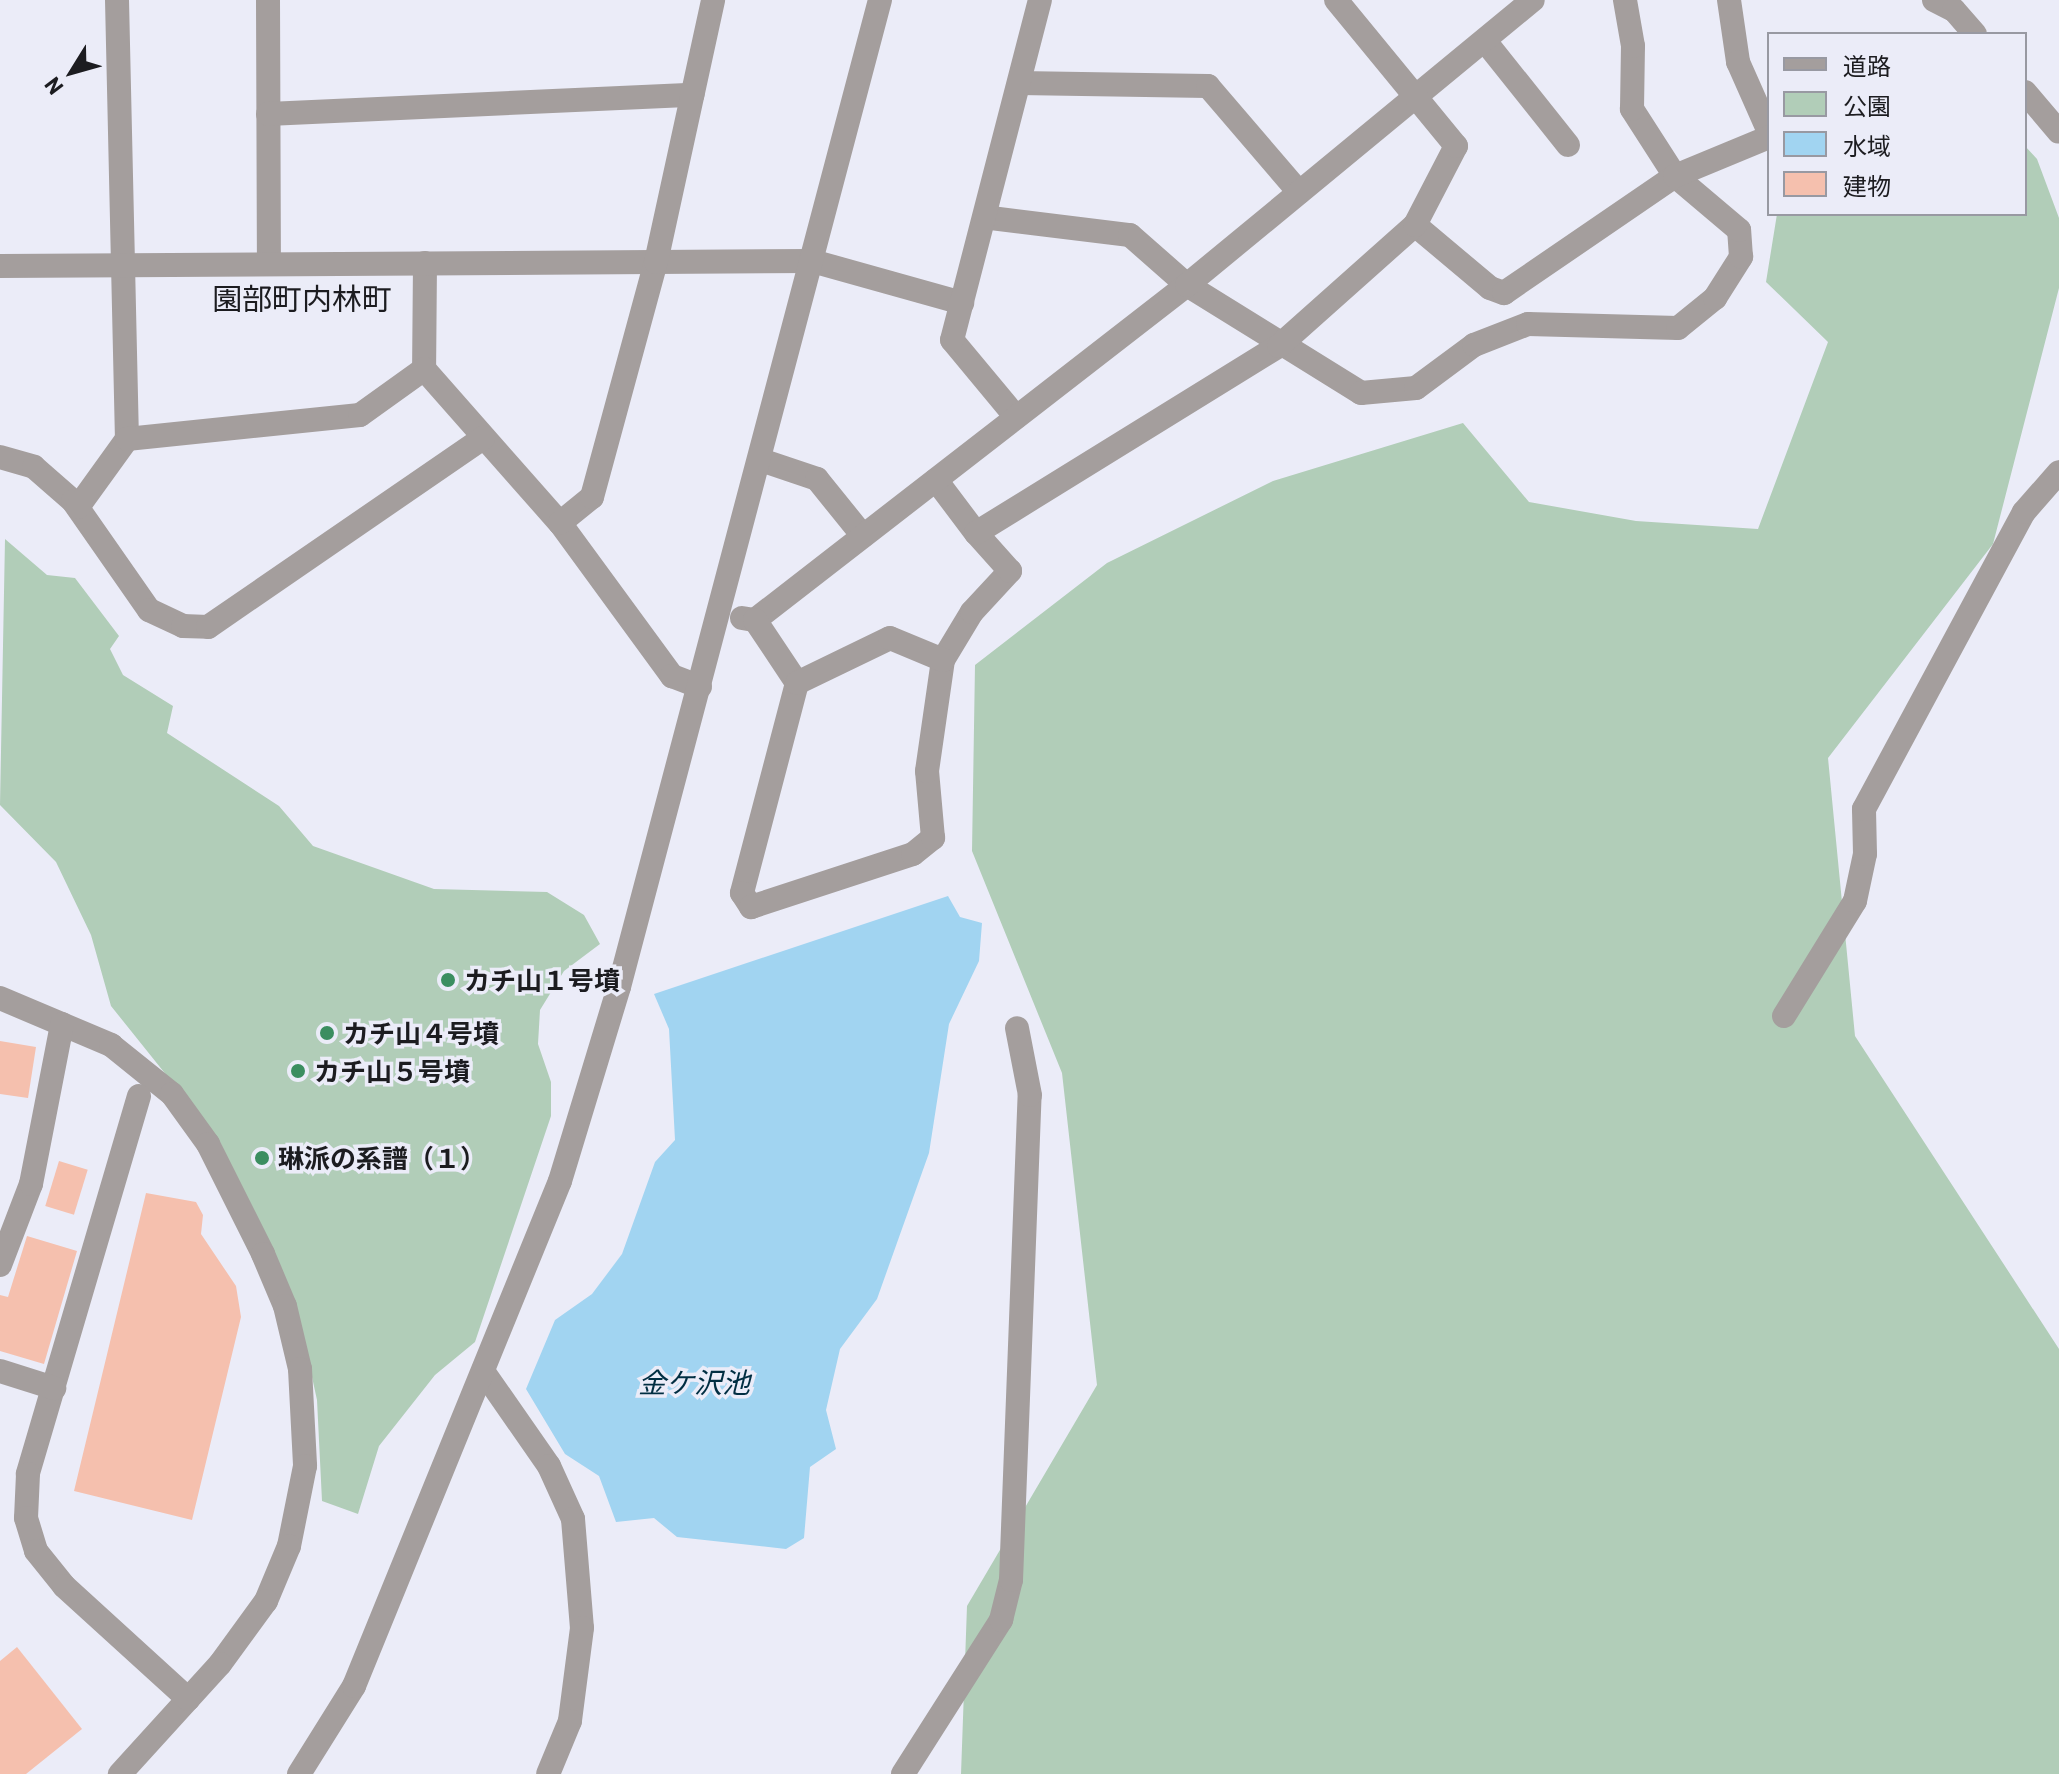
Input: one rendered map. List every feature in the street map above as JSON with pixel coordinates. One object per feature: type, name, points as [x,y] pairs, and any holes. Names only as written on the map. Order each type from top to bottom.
[{"type":"street","points":[[78,507],[127,439],[117,0]]},
{"type":"street","points":[[268,0],[269,264]]},
{"type":"street","points":[[560,523],[592,497],[656,262],[713,0]]},
{"type":"street","points":[[299,1774],[354,1686],[485,1374],[560,1181],[720,614],[880,0]]},
{"type":"street","points":[[1016,417],[952,340],[1040,0]]},
{"type":"street","points":[[976,533],[1279,346],[1415,225],[1456,146],[1414,99],[1336,0]]},
{"type":"street","points":[[755,620],[1187,285],[1533,0]]},
{"type":"street","points":[[991,218],[1130,235],[1187,285],[1279,346],[1361,393],[1416,388],[1474,345],[1528,324],[1678,328],[1715,298],[1741,257],[1739,230],[1675,176],[1632,109],[1633,46],[1625,0]]},
{"type":"street","points":[[1729,0],[1738,62],[1767,130]]},
{"type":"street","points":[[1934,0],[1954,10],[1973,32]]},
{"type":"street","points":[[1485,41],[1568,145]]},
{"type":"street","points":[[1019,83],[1208,86],[1299,192]]},
{"type":"street","points":[[2027,94],[2059,132]]},
{"type":"street","points":[[268,114],[693,95]]},
{"type":"street","points":[[1415,225],[1490,288],[1504,293],[1675,176],[1767,136]]},
{"type":"street","points":[[0,266],[812,261],[962,303]]},
{"type":"street","points":[[425,263],[424,369],[560,523],[672,676],[700,687]]},
{"type":"street","points":[[127,439],[360,415],[424,369]]},
{"type":"street","points":[[0,457],[34,467],[78,507],[149,610],[183,626],[208,627],[483,438]]},
{"type":"street","points":[[761,460],[817,479],[863,536]]},
{"type":"street","points":[[1784,1016],[1855,901],[1865,854],[1864,809],[2024,512],[2059,472]]},
{"type":"street","points":[[720,614],[755,620],[797,683],[742,893],[751,907],[913,854],[933,838],[927,771],[943,660],[972,612],[1010,571],[976,533],[936,480]]},
{"type":"street","points":[[797,683],[890,638],[943,660]]},
{"type":"street","points":[[0,998],[111,1045],[172,1094],[240,1207],[295,1341],[305,1466],[289,1546],[266,1601],[188,1699],[120,1774]]},
{"type":"street","points":[[0,1265],[31,1184],[62,1024]]},
{"type":"street","points":[[903,1774],[1001,1620],[1011,1580],[1030,1095],[1017,1028]]},
{"type":"street","points":[[139,1096],[28,1474],[26,1518],[36,1551],[64,1586],[188,1699]]},
{"type":"street","points":[[0,1371],[54,1388]]},
{"type":"street","points":[[485,1374],[549,1466],[573,1519],[582,1628],[570,1721],[548,1774]]},
{"type":"green space","points":[[2027,148],[2037,159],[2059,218],[2059,288],[1993,544],[1828,758],[1855,1036],[2059,1349],[2059,1774],[961,1774],[967,1606],[1097,1385],[1062,1073],[972,851],[975,665],[1107,563],[1273,481],[1463,423],[1529,502],[1636,521],[1758,529],[1828,342],[1766,282],[1777,216],[2027,216]]},
{"type":"green space","points":[[5,539],[47,575],[75,578],[119,636],[110,649],[123,675],[173,706],[167,733],[279,806],[313,846],[434,889],[547,892],[584,915],[600,944],[564,971],[540,1010],[538,1044],[551,1082],[551,1116],[475,1342],[435,1375],[379,1446],[358,1514],[322,1501],[317,1400],[298,1313],[220,1142],[111,1006],[91,935],[56,862],[0,805]]},
{"type":"water","name":"金ケ沢池","points":[[948,896],[960,917],[982,923],[979,961],[949,1024],[929,1153],[877,1299],[840,1349],[826,1410],[836,1449],[810,1467],[804,1538],[786,1549],[677,1537],[654,1518],[616,1522],[599,1476],[565,1454],[526,1389],[555,1320],[592,1294],[622,1254],[655,1162],[675,1140],[669,1029],[654,994]]},
{"type":"building","points":[[0,1041],[36,1047],[28,1098],[0,1094]]},
{"type":"building","points":[[59,1161],[88,1170],[74,1215],[45,1206]]},
{"type":"building","points":[[146,1193],[196,1202],[203,1215],[201,1234],[236,1286],[241,1317],[192,1520],[74,1491]]},
{"type":"building","points":[[27,1236],[77,1251],[44,1364],[0,1351],[0,1295],[8,1297]]},
{"type":"building","points":[[17,1647],[82,1729],[26,1774],[0,1774],[0,1661]]},
{"type":"place","name":"カチ山１号墳","points":[[448,980]]},
{"type":"place","name":"カチ山４号墳","points":[[327,1033]]},
{"type":"place","name":"カチ山５号墳","points":[[298,1071]]},
{"type":"place","name":"琳派の系譜（１）","points":[[262,1158]]},
{"type":"district","name":"園部町内林町","points":[[302,298]]}]
